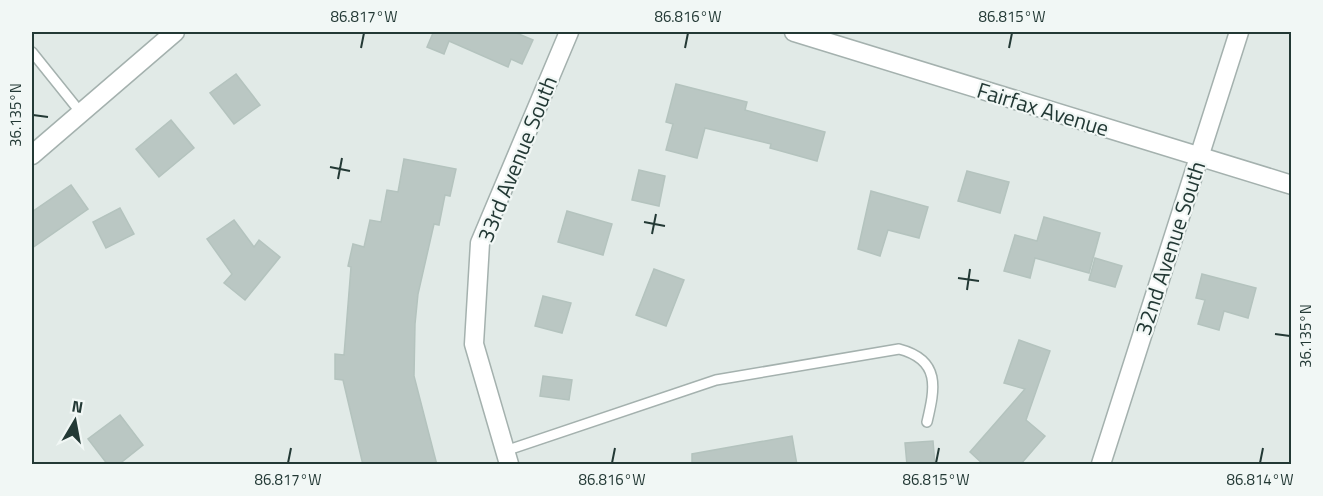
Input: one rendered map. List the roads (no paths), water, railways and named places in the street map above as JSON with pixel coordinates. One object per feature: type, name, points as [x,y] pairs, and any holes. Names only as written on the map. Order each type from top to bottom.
[{"type":"street","points":[[32,155],[175,32]]},
{"type":"street","name":"33rd Avenue South","points":[[507,458],[474,344],[480,243],[569,32]]},
{"type":"street","name":"Fairfax Avenue","points":[[794,32],[1292,185]]},
{"type":"street","name":"32nd Avenue South","points":[[1101,465],[1239,32]]},
{"type":"lane","points":[[32,52],[81,113]]},
{"type":"lane","points":[[507,458],[716,380],[899,349],[921,357],[932,377],[933,395],[927,422]]}]
